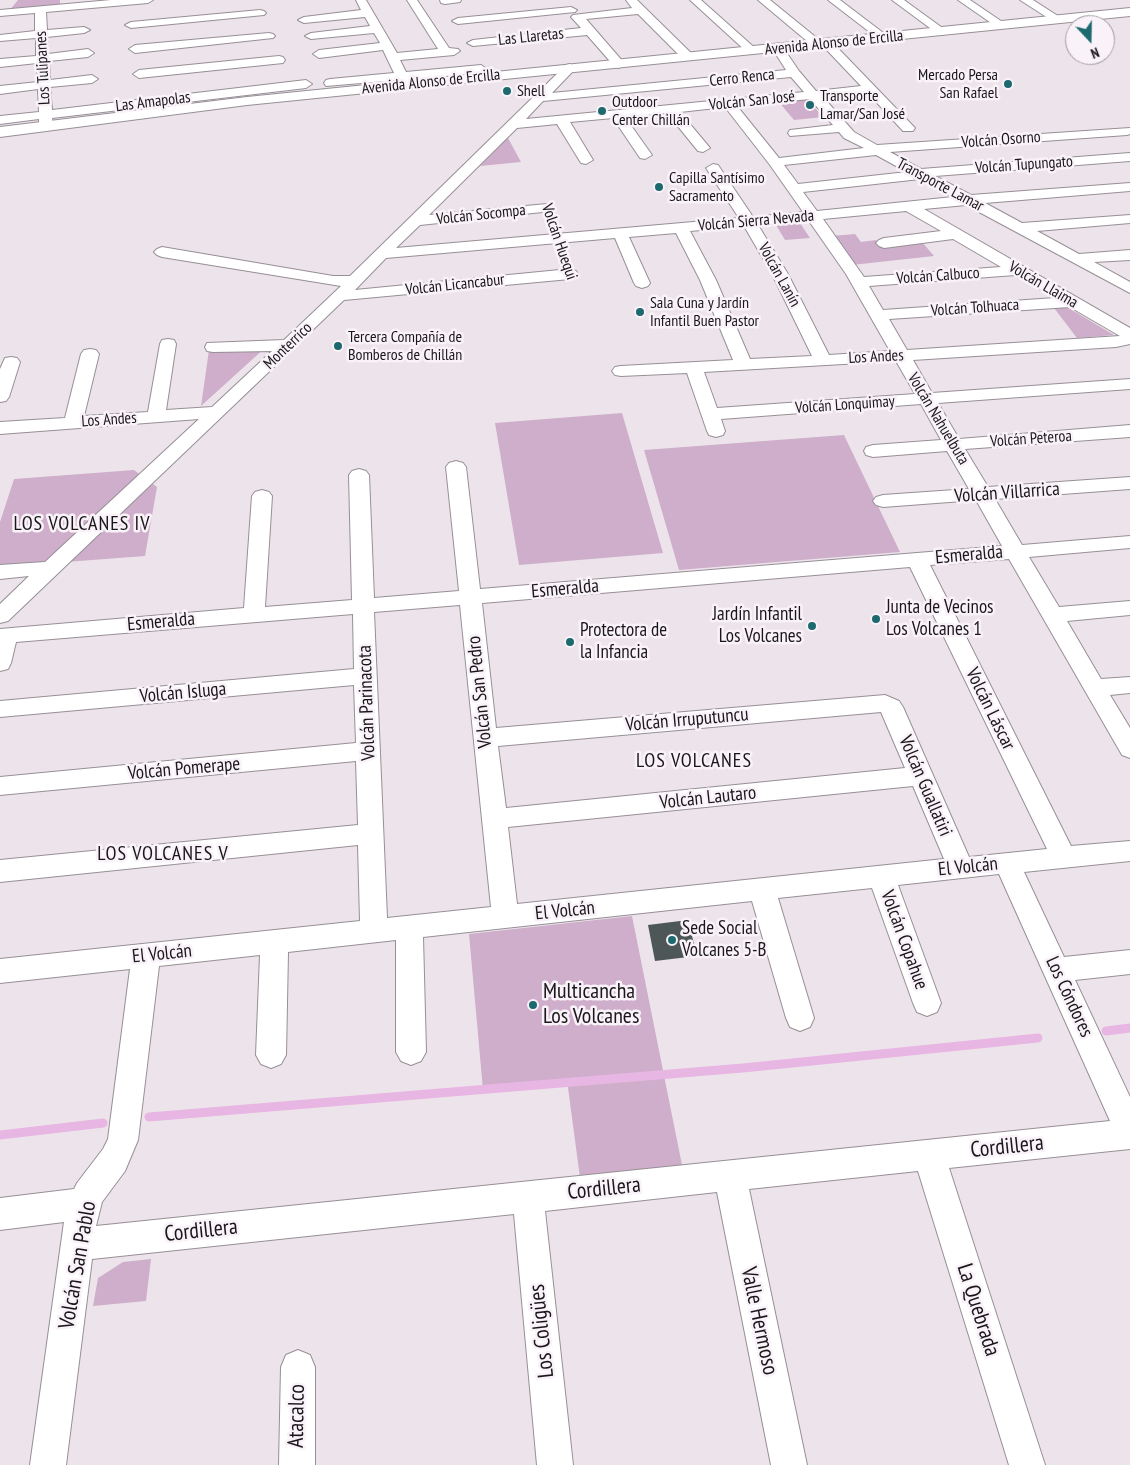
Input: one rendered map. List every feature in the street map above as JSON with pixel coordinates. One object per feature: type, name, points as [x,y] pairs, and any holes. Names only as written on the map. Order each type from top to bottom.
[{"type":"main road","name":"Avenida Alonso de Ercilla","points":[[981,27],[998,22],[1124,7]]},
{"type":"main road","name":"Avenida Alonso de Ercilla","points":[[0,132],[236,70],[403,81],[619,64],[884,38],[981,27],[1124,7]]},
{"type":"street","points":[[1,13],[13,0]]},
{"type":"street","points":[[1,13],[40,10],[72,3],[148,0]]},
{"type":"street","points":[[361,0],[390,52],[403,81]]},
{"type":"street","points":[[319,54],[450,52],[412,0]]},
{"type":"street","points":[[562,0],[619,64]]},
{"type":"street","points":[[631,0],[688,57]]},
{"type":"street","points":[[695,0],[752,51]]},
{"type":"street","points":[[763,0],[823,44],[908,128]]},
{"type":"street","points":[[833,0],[884,38]]},
{"type":"street","points":[[897,0],[942,32]]},
{"type":"street","points":[[963,0],[998,22]]},
{"type":"street","points":[[1025,0],[1052,16]]},
{"type":"street","name":"Los Tulipanes","points":[[40,10],[46,120]]},
{"type":"street","points":[[458,21],[641,10]]},
{"type":"street","points":[[216,13],[236,70]]},
{"type":"street","points":[[131,25],[216,13],[260,13]]},
{"type":"street","points":[[304,20],[368,13]]},
{"type":"street","points":[[311,36],[377,29]]},
{"type":"street","points":[[0,38],[84,30]]},
{"type":"street","name":"Las Llaretas","points":[[473,43],[590,31]]},
{"type":"street","points":[[236,70],[269,36]]},
{"type":"street","name":"Transporte Lamar","points":[[778,48],[794,73],[849,135],[1130,288]]},
{"type":"street","points":[[135,49],[306,84]]},
{"type":"street","points":[[0,64],[88,53]]},
{"type":"street","points":[[139,74],[236,70],[279,60]]},
{"type":"street","points":[[330,83],[403,81],[481,68]]},
{"type":"street","name":"Monterrico","points":[[2,629],[51,568],[340,296],[570,68]]},
{"type":"street","name":"Cerro Renca","points":[[540,98],[794,73]]},
{"type":"street","points":[[0,90],[92,78]]},
{"type":"street","name":"Volcán San José","points":[[514,124],[870,89]]},
{"type":"street","name":"Volcán Nahuelbuta","points":[[728,103],[775,162],[859,282],[1130,749]]},
{"type":"street","points":[[671,109],[702,148]]},
{"type":"street","points":[[617,114],[645,154]]},
{"type":"street","points":[[1109,117],[1127,130]]},
{"type":"street","points":[[561,119],[586,160]]},
{"type":"street","points":[[0,120],[46,120]]},
{"type":"street","points":[[795,133],[843,128]]},
{"type":"street","name":"Volcán Osorno","points":[[775,162],[876,150],[1127,130]]},
{"type":"street","name":"Volcán Tupungato","points":[[794,189],[920,174],[1130,157]]},
{"type":"street","name":"Volcán Lanín","points":[[713,168],[749,222],[794,299],[823,360]]},
{"type":"street","name":"Volcán Sierra Nevada","points":[[382,254],[620,234],[968,200],[1130,187]]},
{"type":"street","name":"Volcán Huequi","points":[[542,193],[576,291]]},
{"type":"street","name":"Volcán Llaima","points":[[908,206],[1130,337]]},
{"type":"street","name":"Volcán Socompa","points":[[415,221],[547,208]]},
{"type":"street","points":[[1020,228],[1130,219]]},
{"type":"street","points":[[681,228],[708,280],[744,365]]},
{"type":"street","points":[[620,234],[642,282]]},
{"type":"street","points":[[884,243],[955,234]]},
{"type":"street","points":[[162,252],[333,281],[355,281]]},
{"type":"street","points":[[1078,259],[1130,255]]},
{"type":"street","name":"Volcán Calbuco","points":[[859,282],[1017,270]]},
{"type":"street","name":"Volcán Licancabur","points":[[340,296],[570,274]]},
{"type":"street","name":"Volcán Tolhuaca","points":[[878,315],[1072,302]]},
{"type":"street","name":"Los Andes","points":[[622,371],[1116,342],[1130,337]]},
{"type":"street","points":[[156,417],[168,344]]},
{"type":"street","points":[[213,347],[288,345]]},
{"type":"street","points":[[73,423],[90,354]]},
{"type":"street","points":[[0,397],[11,362]]},
{"type":"street","points":[[694,368],[716,431]]},
{"type":"street","name":"Volcán Lonquimay","points":[[710,414],[1130,384]]},
{"type":"street","name":"Los Andes","points":[[0,428],[218,412]]},
{"type":"street","name":"Volcán Peteroa","points":[[873,451],[1130,431]]},
{"type":"street","name":"Volcán San Pedro","points":[[456,467],[505,917]]},
{"type":"street","name":"Volcán Parinacota","points":[[359,475],[374,931]]},
{"type":"street","name":"Volcán Villarrica","points":[[883,501],[1130,483]]},
{"type":"street","points":[[254,615],[262,496]]},
{"type":"street","name":"Esmeralda","points":[[2,629],[254,615],[1130,542]]},
{"type":"street","name":"Volcán Láscar","points":[[917,560],[1064,858]]},
{"type":"street","points":[[0,572],[51,568]]},
{"type":"street","points":[[1053,615],[1130,608]]},
{"type":"street","points":[[0,663],[2,629]]},
{"type":"street","name":"Volcán Isluga","points":[[0,709],[366,676]]},
{"type":"street","points":[[1095,688],[1130,685]]},
{"type":"street","name":"Volcán Irruputuncu","points":[[485,738],[881,703],[889,704]]},
{"type":"street","name":"Volcán Guallatiri","points":[[889,704],[892,707],[961,868]]},
{"type":"street","name":"Volcán Pomerape","points":[[0,786],[368,751]]},
{"type":"street","name":"Volcán Lautaro","points":[[494,819],[922,776]]},
{"type":"street","points":[[0,871],[371,834]]},
{"type":"street","name":"El Volcán","points":[[0,971],[881,876],[1130,852]]},
{"type":"street","name":"Los Cóndores","points":[[1007,863],[1130,1133]]},
{"type":"street","name":"Volcán Copahue","points":[[881,876],[927,1003]]},
{"type":"street","points":[[762,889],[800,1018]]},
{"type":"street","points":[[409,927],[411,1052]]},
{"type":"street","points":[[271,1055],[274,942]]},
{"type":"street","name":"Volcán San Pablo","points":[[48,1465],[84,1204],[94,1185],[114,1160],[123,1140],[146,956]]},
{"type":"street","points":[[1056,970],[1130,962]]},
{"type":"street","name":"Cordillera","points":[[77,1244],[1130,1133]]},
{"type":"street","name":"La Quebrada","points":[[929,1155],[1027,1465]]},
{"type":"street","name":"Valle Hermoso","points":[[730,1176],[789,1465]]},
{"type":"street","name":"Los Coligües","points":[[528,1197],[555,1465]]},
{"type":"street","points":[[0,1214],[84,1204]]},
{"type":"street","name":"Atacalco","points":[[297,1465],[298,1367]]},
{"type":"shaded area","points":[[18,0],[60,0],[60,6],[9,11]]},
{"type":"shaded area","points":[[807,99],[823,117],[794,120],[778,101]]},
{"type":"shaded area","points":[[508,138],[521,162],[480,166]]},
{"type":"shaded area","points":[[800,223],[810,238],[785,240],[776,225]]},
{"type":"shaded area","points":[[855,234],[861,242],[876,240],[880,246],[922,242],[934,256],[852,265],[831,236]]},
{"type":"shaded area","points":[[1067,307],[1114,335],[1077,338],[1054,308]]},
{"type":"shaded area","points":[[266,347],[201,406],[209,350]]},
{"type":"shaded area","points":[[622,413],[663,553],[519,565],[495,423]]},
{"type":"shaded area","points":[[844,435],[900,552],[679,570],[644,450]]},
{"type":"shaded area","points":[[134,470],[157,487],[145,556],[0,567],[0,522],[14,479]]},
{"type":"shaded area","points":[[632,916],[682,1165],[580,1178],[567,1080],[483,1090],[469,934]]},
{"type":"shaded area","points":[[151,1259],[146,1301],[93,1306],[98,1278],[123,1262]]},
{"type":"building","name":"Sede Social Volcanes 5-B","points":[[688,920],[697,956],[655,961],[648,925]]},
{"type":"waterway","points":[[1106,1031],[1130,1028]]},
{"type":"waterway","points":[[149,1117],[743,1068],[1038,1038]]},
{"type":"waterway","points":[[0,1135],[103,1123]]},
{"type":"place","name":"Mercado Persa San Rafael","points":[[1008,84]]},
{"type":"place","name":"Shell","points":[[507,91]]},
{"type":"place","name":"Transporte Lamar/San José","points":[[810,105]]},
{"type":"place","name":"Outdoor Center Chillán","points":[[602,111]]},
{"type":"place","name":"Capilla Santísimo Sacramento","points":[[659,187]]},
{"type":"place","name":"Sala Cuna y Jardín Infantil Buen Pastor","points":[[640,312]]},
{"type":"place","name":"Tercera Compañía de Bomberos de Chillán","points":[[338,346]]},
{"type":"place","name":"Junta de Vecinos Los Volcanes 1","points":[[876,619]]},
{"type":"place","name":"Jardín Infantil Los Volcanes","points":[[812,626]]},
{"type":"place","name":"Protectora de la Infancia","points":[[570,642]]},
{"type":"place","name":"Sede Social Volcanes 5-B","points":[[672,940]]},
{"type":"place","name":"Multicancha Los Volcanes","points":[[533,1005]]},
{"type":"district","name":"LOS VOLCANES IV","points":[[82,524]]},
{"type":"district","name":"LOS VOLCANES","points":[[694,761]]},
{"type":"district","name":"LOS VOLCANES V","points":[[163,854]]}]
